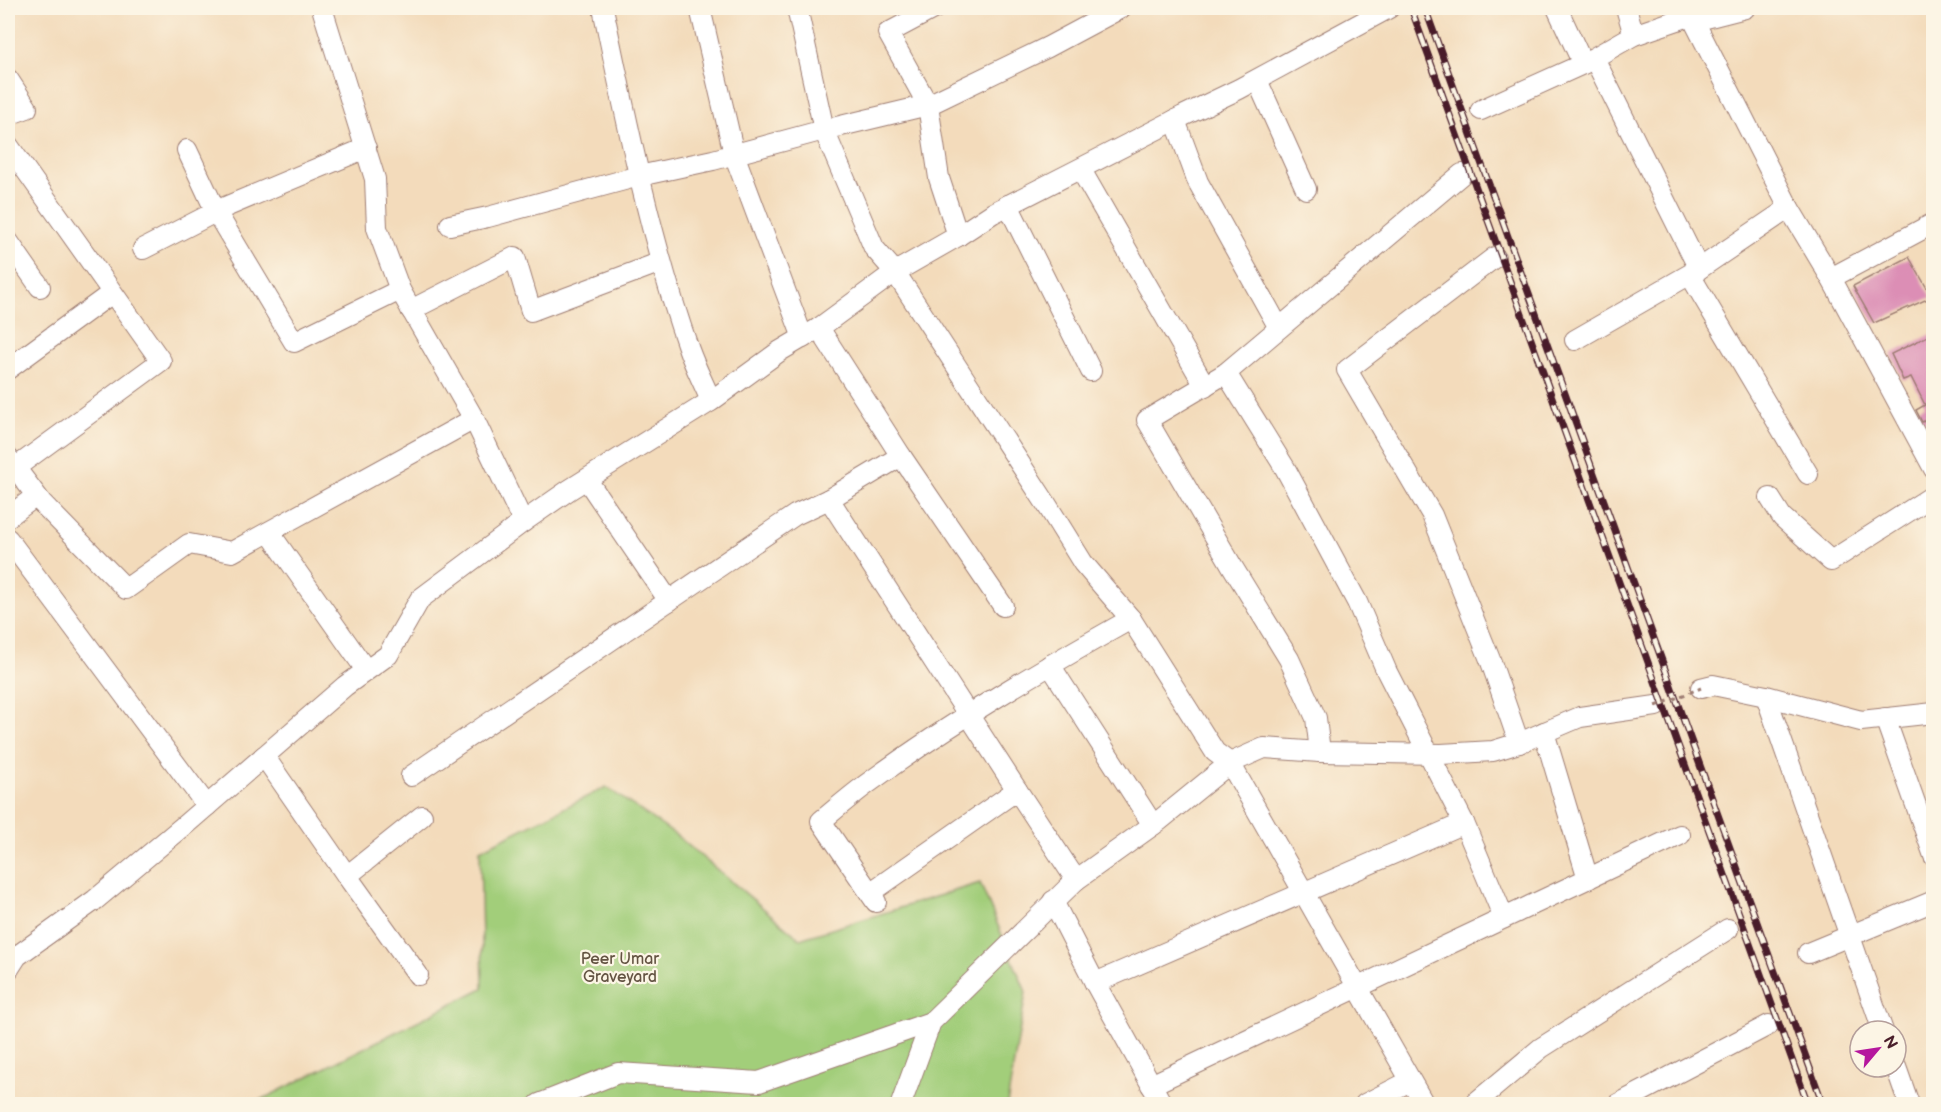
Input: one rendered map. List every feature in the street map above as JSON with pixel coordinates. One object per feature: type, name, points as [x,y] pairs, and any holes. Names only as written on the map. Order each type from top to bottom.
[{"type":"street","points":[[322,8],[375,179],[377,228],[400,290],[474,419],[523,522]]},
{"type":"street","points":[[603,8],[639,176],[661,262],[690,351],[711,400]]},
{"type":"street","points":[[700,8],[734,154],[811,333],[901,456],[1003,606]]},
{"type":"street","points":[[797,8],[824,130],[874,248],[895,272],[1083,563],[1131,619],[1215,752],[1230,763],[1424,1104]]},
{"type":"street","points":[[935,8],[888,33],[928,105],[939,178],[958,236]]},
{"type":"street","points":[[8,970],[17,956],[95,900],[345,686],[388,655],[420,598],[523,522],[711,400],[780,351],[811,333],[895,272],[1008,205],[1257,80],[1389,8]]},
{"type":"street","points":[[1557,8],[1589,61],[1694,272],[1808,474]]},
{"type":"street","points":[[1626,8],[1634,35]]},
{"type":"street","points":[[1694,21],[1745,8]]},
{"type":"street","points":[[450,225],[928,105],[1048,46],[1108,10]]},
{"type":"street","points":[[1481,110],[1589,61],[1634,35],[1692,15],[1789,208],[1831,278],[1934,470]]},
{"type":"street","points":[[8,79],[27,108],[8,115]]},
{"type":"street","points":[[1257,80],[1305,189]]},
{"type":"street","points":[[1175,120],[1198,182],[1278,328]]},
{"type":"street","points":[[8,145],[161,361],[11,463],[36,495],[126,589],[189,543],[232,552],[474,419]]},
{"type":"street","points":[[143,249],[216,212],[366,148]]},
{"type":"street","points":[[187,150],[216,212],[294,342],[400,290]]},
{"type":"street","points":[[1081,170],[1205,386]]},
{"type":"street","points":[[1320,752],[1316,718],[1289,659],[1147,420],[1227,373],[1462,174]]},
{"type":"street","points":[[1008,205],[1091,371]]},
{"type":"street","points":[[1575,339],[1694,272],[1789,208]]},
{"type":"street","points":[[1831,278],[1934,223]]},
{"type":"street","points":[[8,241],[40,287]]},
{"type":"street","points":[[1495,256],[1347,370],[1432,515],[1491,662],[1519,743]]},
{"type":"street","points":[[411,310],[515,257],[531,310],[661,262]]},
{"type":"street","points":[[8,369],[112,293]]},
{"type":"street","points":[[1227,373],[1285,468],[1357,602],[1387,672],[1464,823],[1504,918]]},
{"type":"street","points":[[411,776],[795,515],[829,499],[901,456]]},
{"type":"street","points":[[587,480],[669,601]]},
{"type":"street","points":[[8,517],[36,495]]},
{"type":"street","points":[[1770,498],[1782,518],[1831,561],[1934,495]]},
{"type":"street","points":[[829,499],[1076,880]]},
{"type":"street","points":[[269,532],[366,670]]},
{"type":"street","points":[[8,539],[207,806]]},
{"type":"street","points":[[1017,790],[874,898],[821,821],[870,781],[968,715],[1131,619]]},
{"type":"street","points":[[1050,665],[1153,825]]},
{"type":"street","points":[[1701,688],[1713,685],[1766,696],[1861,721],[1934,713]]},
{"type":"street","points":[[1766,696],[1879,1019]]},
{"type":"street","points":[[901,1104],[931,1022],[1076,880],[1153,825],[1230,763],[1264,747],[1320,752],[1428,754],[1493,751],[1519,743],[1580,717],[1656,706]]},
{"type":"street","points":[[1885,718],[1934,856]]},
{"type":"street","points":[[1544,732],[1588,879]]},
{"type":"street","points":[[264,756],[418,975]]},
{"type":"street","points":[[347,876],[422,816]]},
{"type":"street","points":[[1095,983],[1464,823]]},
{"type":"street","points":[[1151,1085],[1680,835]]},
{"type":"street","points":[[1053,901],[1162,1104]]},
{"type":"street","points":[[1808,953],[1934,901]]},
{"type":"street","points":[[1474,1104],[1542,1048],[1728,929]]},
{"type":"street","points":[[539,1104],[618,1073],[759,1082],[931,1022]]},
{"type":"street","points":[[1618,1104],[1769,1025]]},
{"type":"street","points":[[1900,1079],[1909,1104]]},
{"type":"street","points":[[1365,1104],[1410,1081]]},
{"type":"path","points":[[1656,706],[1701,688]]},
{"type":"green space","name":"Peer Umar Graveyard","points":[[606,787],[677,836],[800,939],[980,883],[1026,992],[1007,1104],[253,1104],[483,988],[480,850]]},
{"type":"building","points":[[1909,257],[1932,297],[1874,323],[1853,286]]},
{"type":"building","points":[[1934,333],[1934,423],[1931,418],[1922,422],[1916,410],[1925,405],[1911,377],[1903,380],[1891,354]]},
{"type":"railway","points":[[1411,8],[1808,1104]]},
{"type":"railway","points":[[1425,8],[1823,1104]]}]
